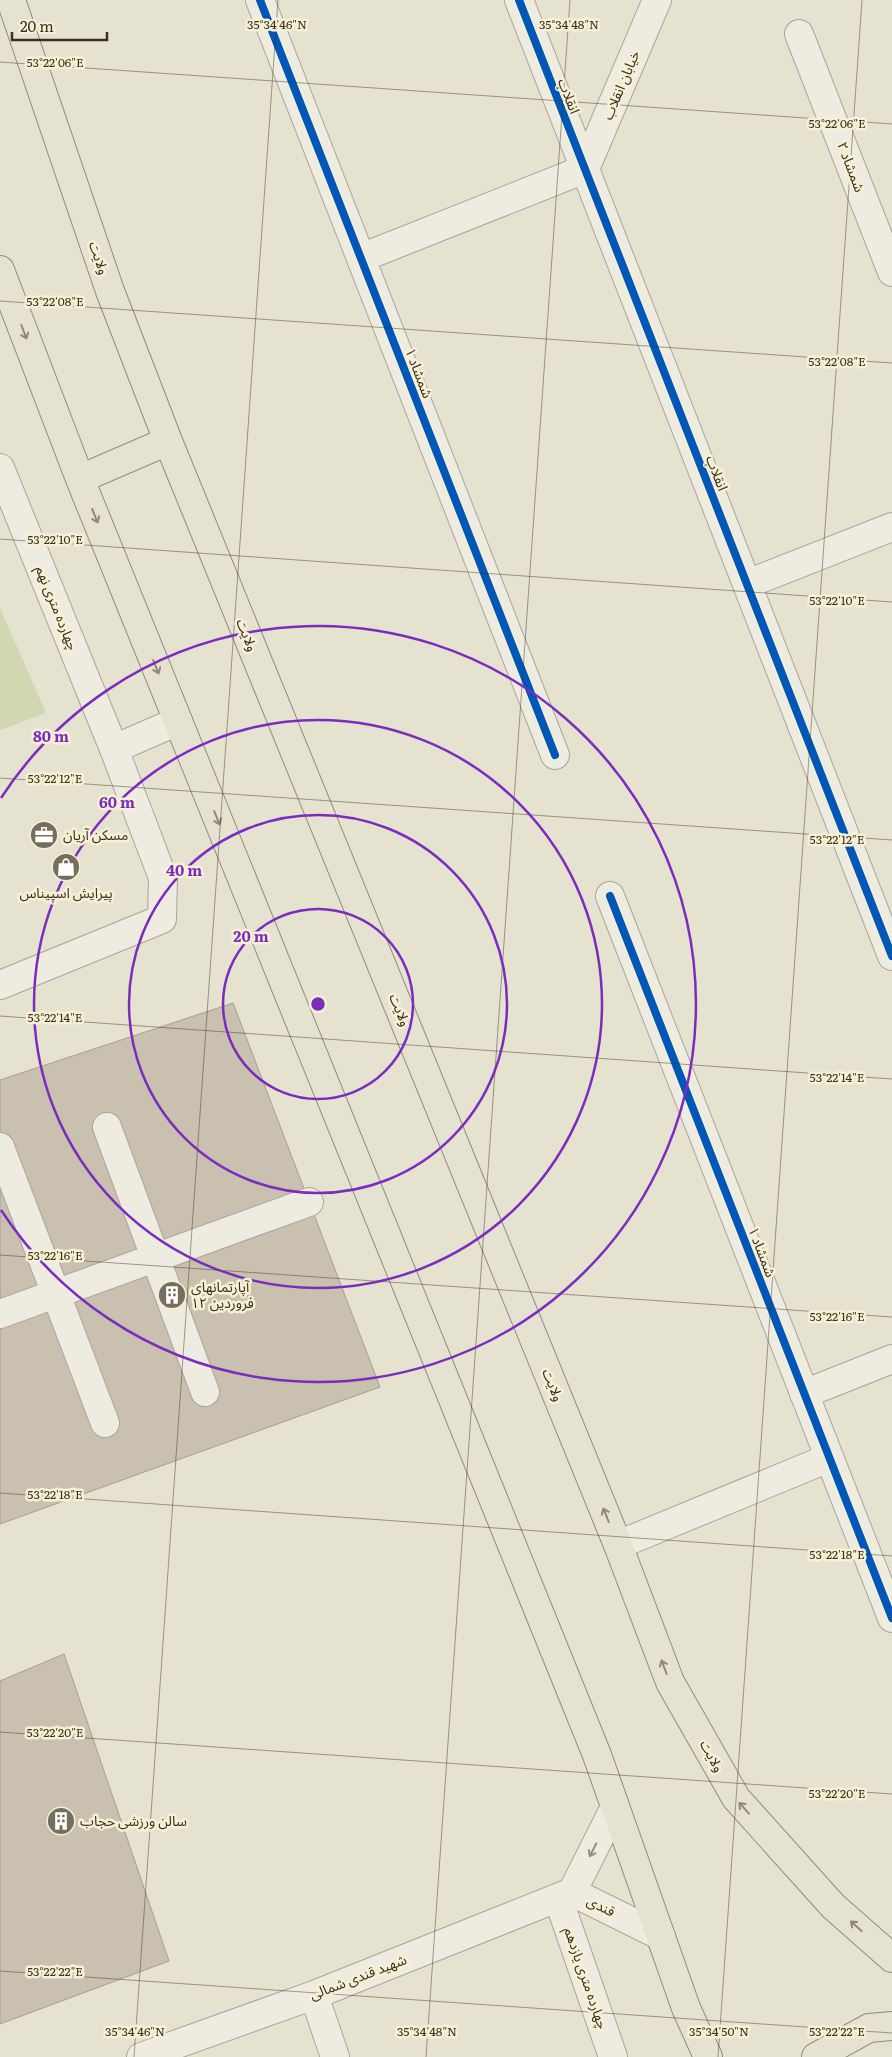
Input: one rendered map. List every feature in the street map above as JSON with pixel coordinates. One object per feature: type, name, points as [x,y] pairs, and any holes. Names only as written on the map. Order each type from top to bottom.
[{"type":"main road","name":"ولایت","points":[[12,0],[110,291],[168,441],[618,1545],[670,1682],[736,1798],[833,1906],[892,1958]]},
{"type":"main road","points":[[0,270],[80,479],[597,1755],[686,2008],[708,2057]]},
{"type":"main road","points":[[80,479],[168,441]]},
{"type":"main road","points":[[816,2057],[869,2028],[892,2026]]},
{"type":"street","name":"شمشاد ۱","points":[[260,0],[555,755]]},
{"type":"street","name":"انقلاب","points":[[518,0],[892,956]]},
{"type":"street","name":"خیابان انقلاب","points":[[585,169],[657,0]]},
{"type":"street","name":"شمشاد ۲","points":[[799,34],[892,272]]},
{"type":"street","points":[[361,258],[585,169]]},
{"type":"street","name":"چهارده متری نهم","points":[[0,468],[114,749],[163,878],[162,919],[0,985]]},
{"type":"street","points":[[747,584],[892,527]]},
{"type":"street","points":[[114,749],[178,721]]},
{"type":"street","name":"شمشاد ۱","points":[[610,896],[892,1618]]},
{"type":"street","points":[[107,1128],[205,1392]]},
{"type":"street","points":[[0,1147],[105,1423]]},
{"type":"street","points":[[0,1314],[309,1202]]},
{"type":"street","points":[[804,1394],[892,1359]]},
{"type":"street","points":[[618,1545],[829,1458]]},
{"type":"street","name":"قندی","points":[[615,1807],[565,1895],[661,1936]]},
{"type":"street","name":"شهید قندی شمالی","points":[[140,2057],[314,1995],[565,1895]]},
{"type":"street","name":"چهارده متری یازدهم","points":[[565,1895],[613,2057]]},
{"type":"street","points":[[314,1995],[335,2057]]},
{"type":"green space","points":[[0,608],[46,713],[0,730]]},
{"type":"building","name":"آپارتمانهای ۱۲ فروردین","points":[[233,1003],[380,1387],[0,1524],[0,1080]]},
{"type":"building","name":"سالن ورزشی حجاب","points":[[64,1654],[169,1961],[0,2024],[0,1681]]},
{"type":"cycle path","points":[[260,0],[555,755]]},
{"type":"cycle path","points":[[519,0],[892,956]]},
{"type":"cycle path","points":[[610,896],[892,1618]]},
{"type":"place","name":"مسکن آریان","points":[[44,835]]},
{"type":"place","name":"پیرایش اسپیناس","points":[[66,867]]},
{"type":"place","name":"آپارتمانهای ۱۲ فروردین","points":[[172,1295]]},
{"type":"place","name":"سالن ورزشی حجاب","points":[[61,1821]]}]
